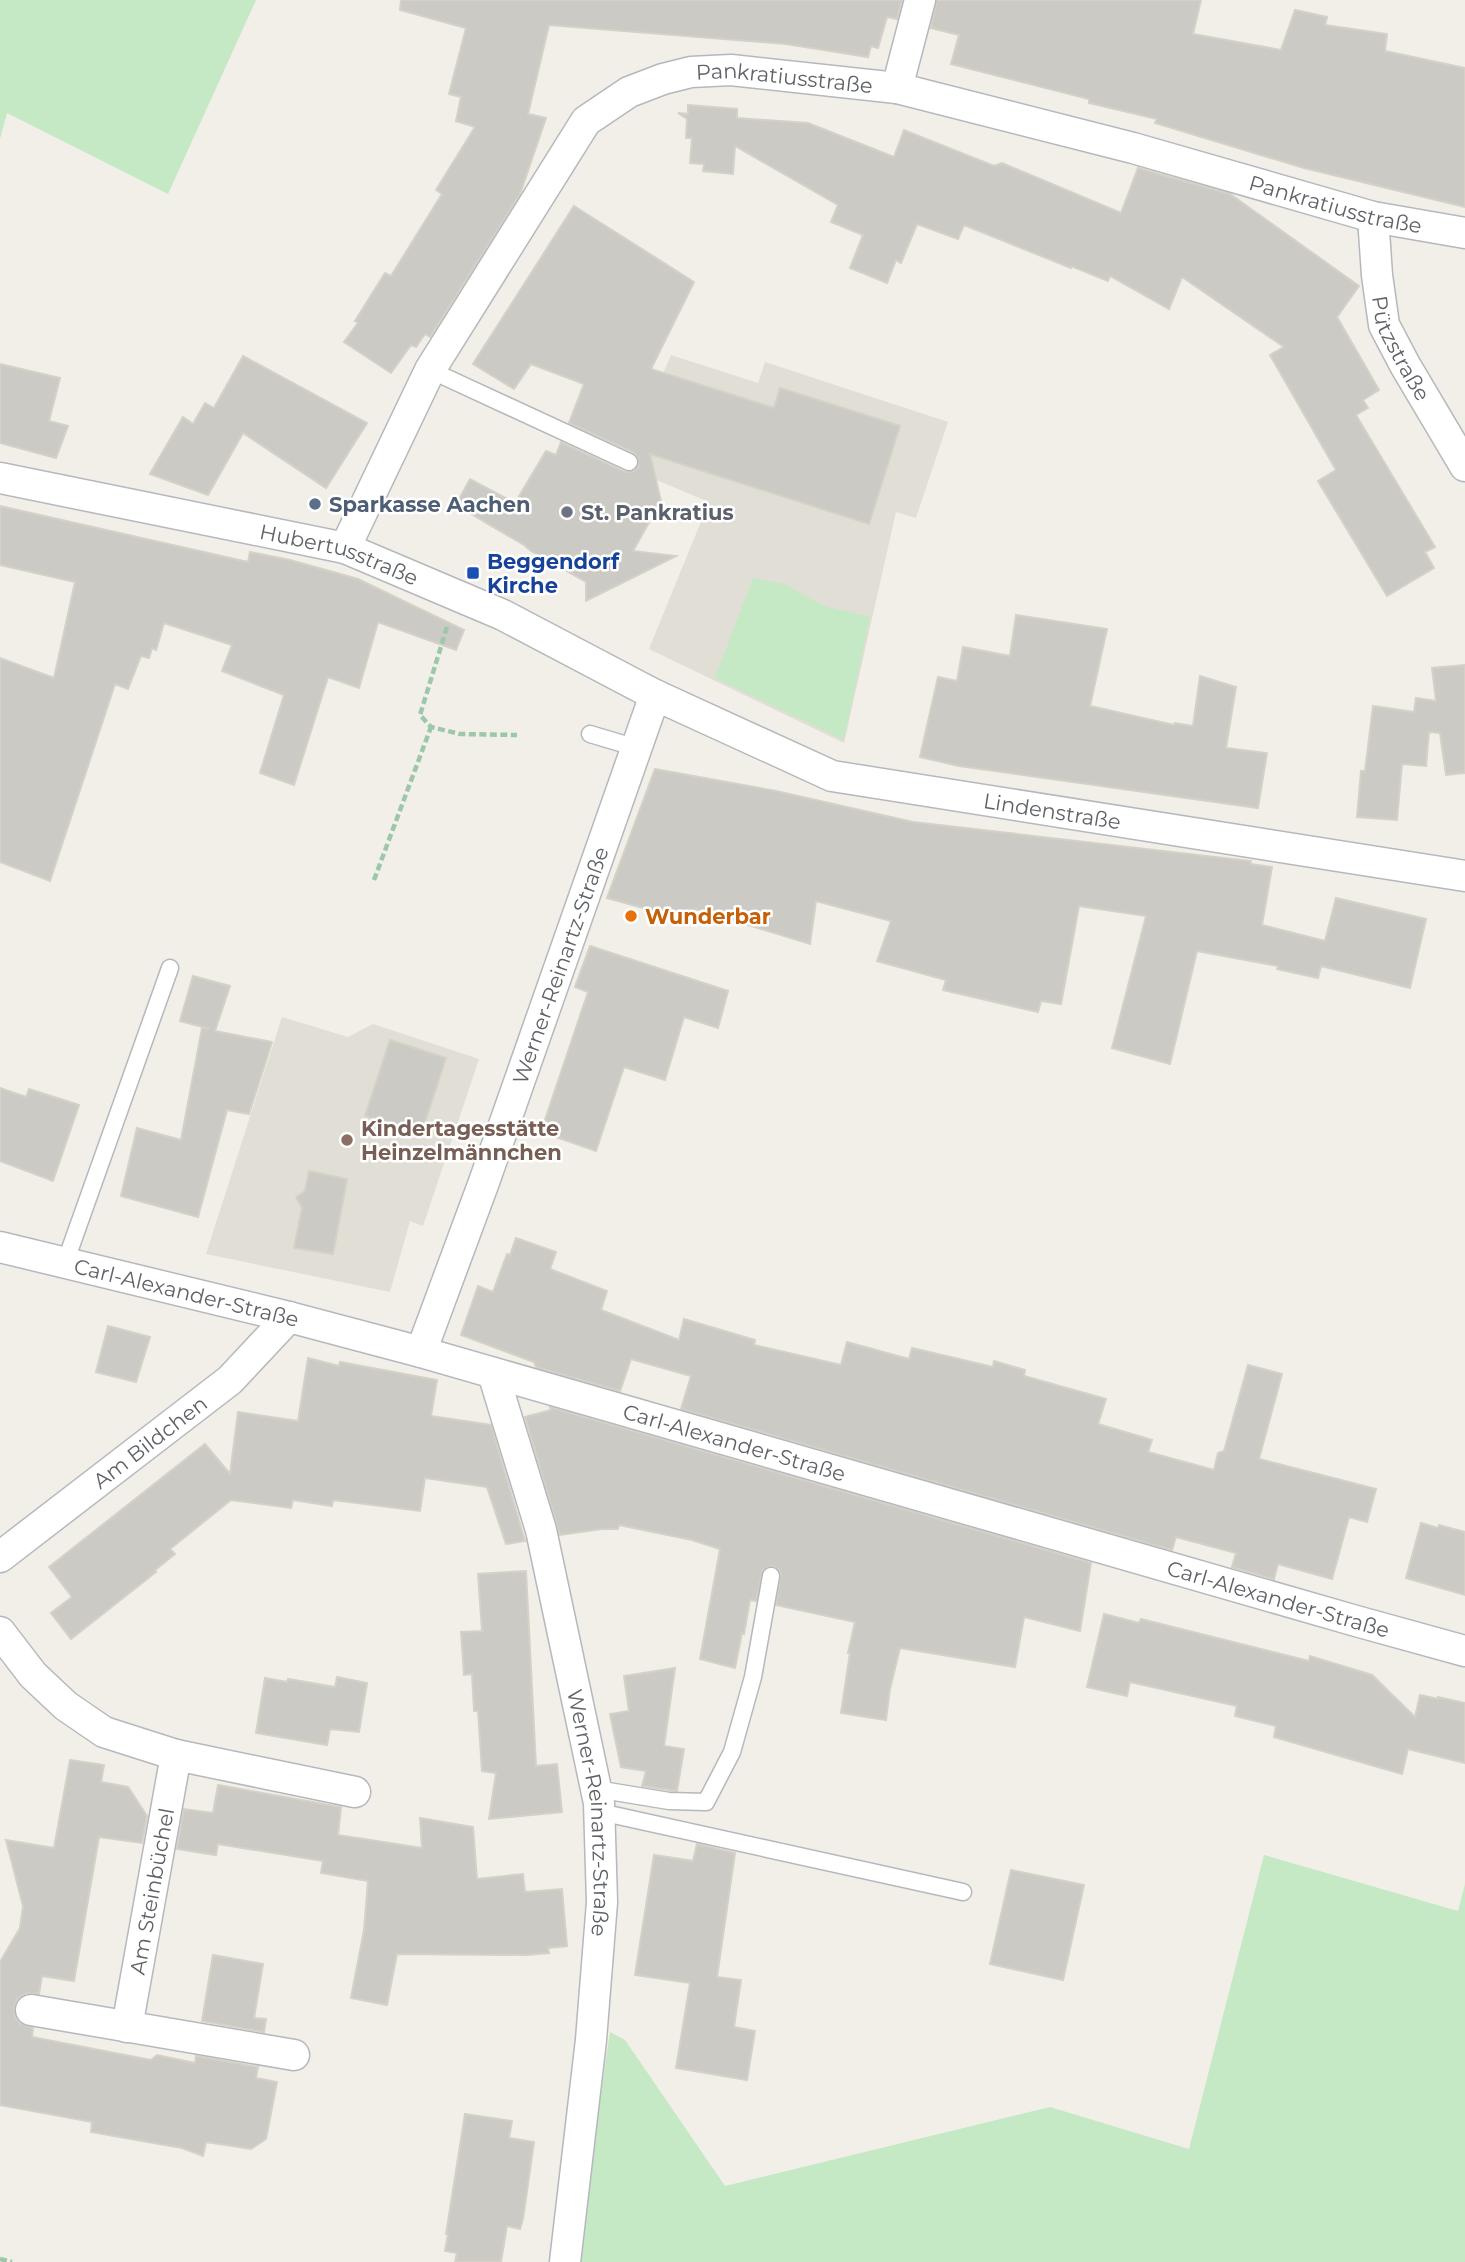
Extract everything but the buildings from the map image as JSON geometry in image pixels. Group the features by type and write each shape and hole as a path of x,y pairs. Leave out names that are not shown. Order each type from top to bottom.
{"street":[{"path":"897,88 920,0"},
{"name":"Pankratiusstraße","path":"345,548 430,370 586,121 629,92 663,79 691,72 731,70 897,88 1133,148 1373,217 1465,233"},
{"name":"Pützstraße","path":"1373,217 1384,325 1465,466"},
{"name":"Hubertusstraße","path":"0,478 345,548 503,615 655,695"},
{"name":"Werner-Reinartz-Straße","path":"421,1352 655,695"},
{"name":"Lindenstraße","path":"655,695 832,776 1465,876"},
{"name":"Carl-Alexander-Straße","path":"0,1247 421,1352 1342,1618 1465,1651"},
{"name":"Am Bildchen","path":"0,1557 230,1380 289,1317"},
{"name":"Werner-Reinartz-Straße","path":"493,1373 541,1530 598,1801 602,1902 591,2040 565,2262"},
{"path":"0,1632 33,1675 66,1706 104,1732 176,1755 355,1792"},
{"name":"Am Steinbüchel","path":"127,2027 176,1755"},
{"path":"31,2010 294,2055"}],"lane":[{"path":"430,370 629,462"},
{"path":"590,734 637,748"},
{"path":"65,1263 170,968"},
{"path":"598,1801 706,1802 732,1752 753,1677 771,1576"},
{"path":"598,1801 963,1892"}],"path":[{"path":"457,596 419,715 431,727 460,734 517,735"},
{"path":"374,880 431,727"},
{"path":"0,2259 12,2262"}],"shaded area":[{"path":"671,355 758,383 765,362 948,422 916,518 896,512 844,743 649,649 709,502 623,466"},
{"name":"Kindertagesstätte Heinzelmännchen","path":"282,1017 348,1037 373,1024 479,1059 423,1226 410,1221 390,1292 206,1254"}],"green space":[{"path":"0,0 256,0 168,194 7,113 0,139"},
{"path":"753,578 784,584 824,606 870,617 844,740 715,678"},
{"path":"1264,1855 1458,1911 1465,1884 1465,2262 576,2262 610,2032 625,2040 725,2186 1050,2107 1189,2149"}],"place":[{"name":"Sparkasse Aachen","path":"315,504"},
{"name":"St. Pankratius","path":"567,512"},
{"name":"Beggendorf Kirche","path":"473,573"},
{"name":"Wunderbar","path":"631,916"},
{"name":"Kindertagesstätte Heinzelmännchen","path":"347,1140"}]}
